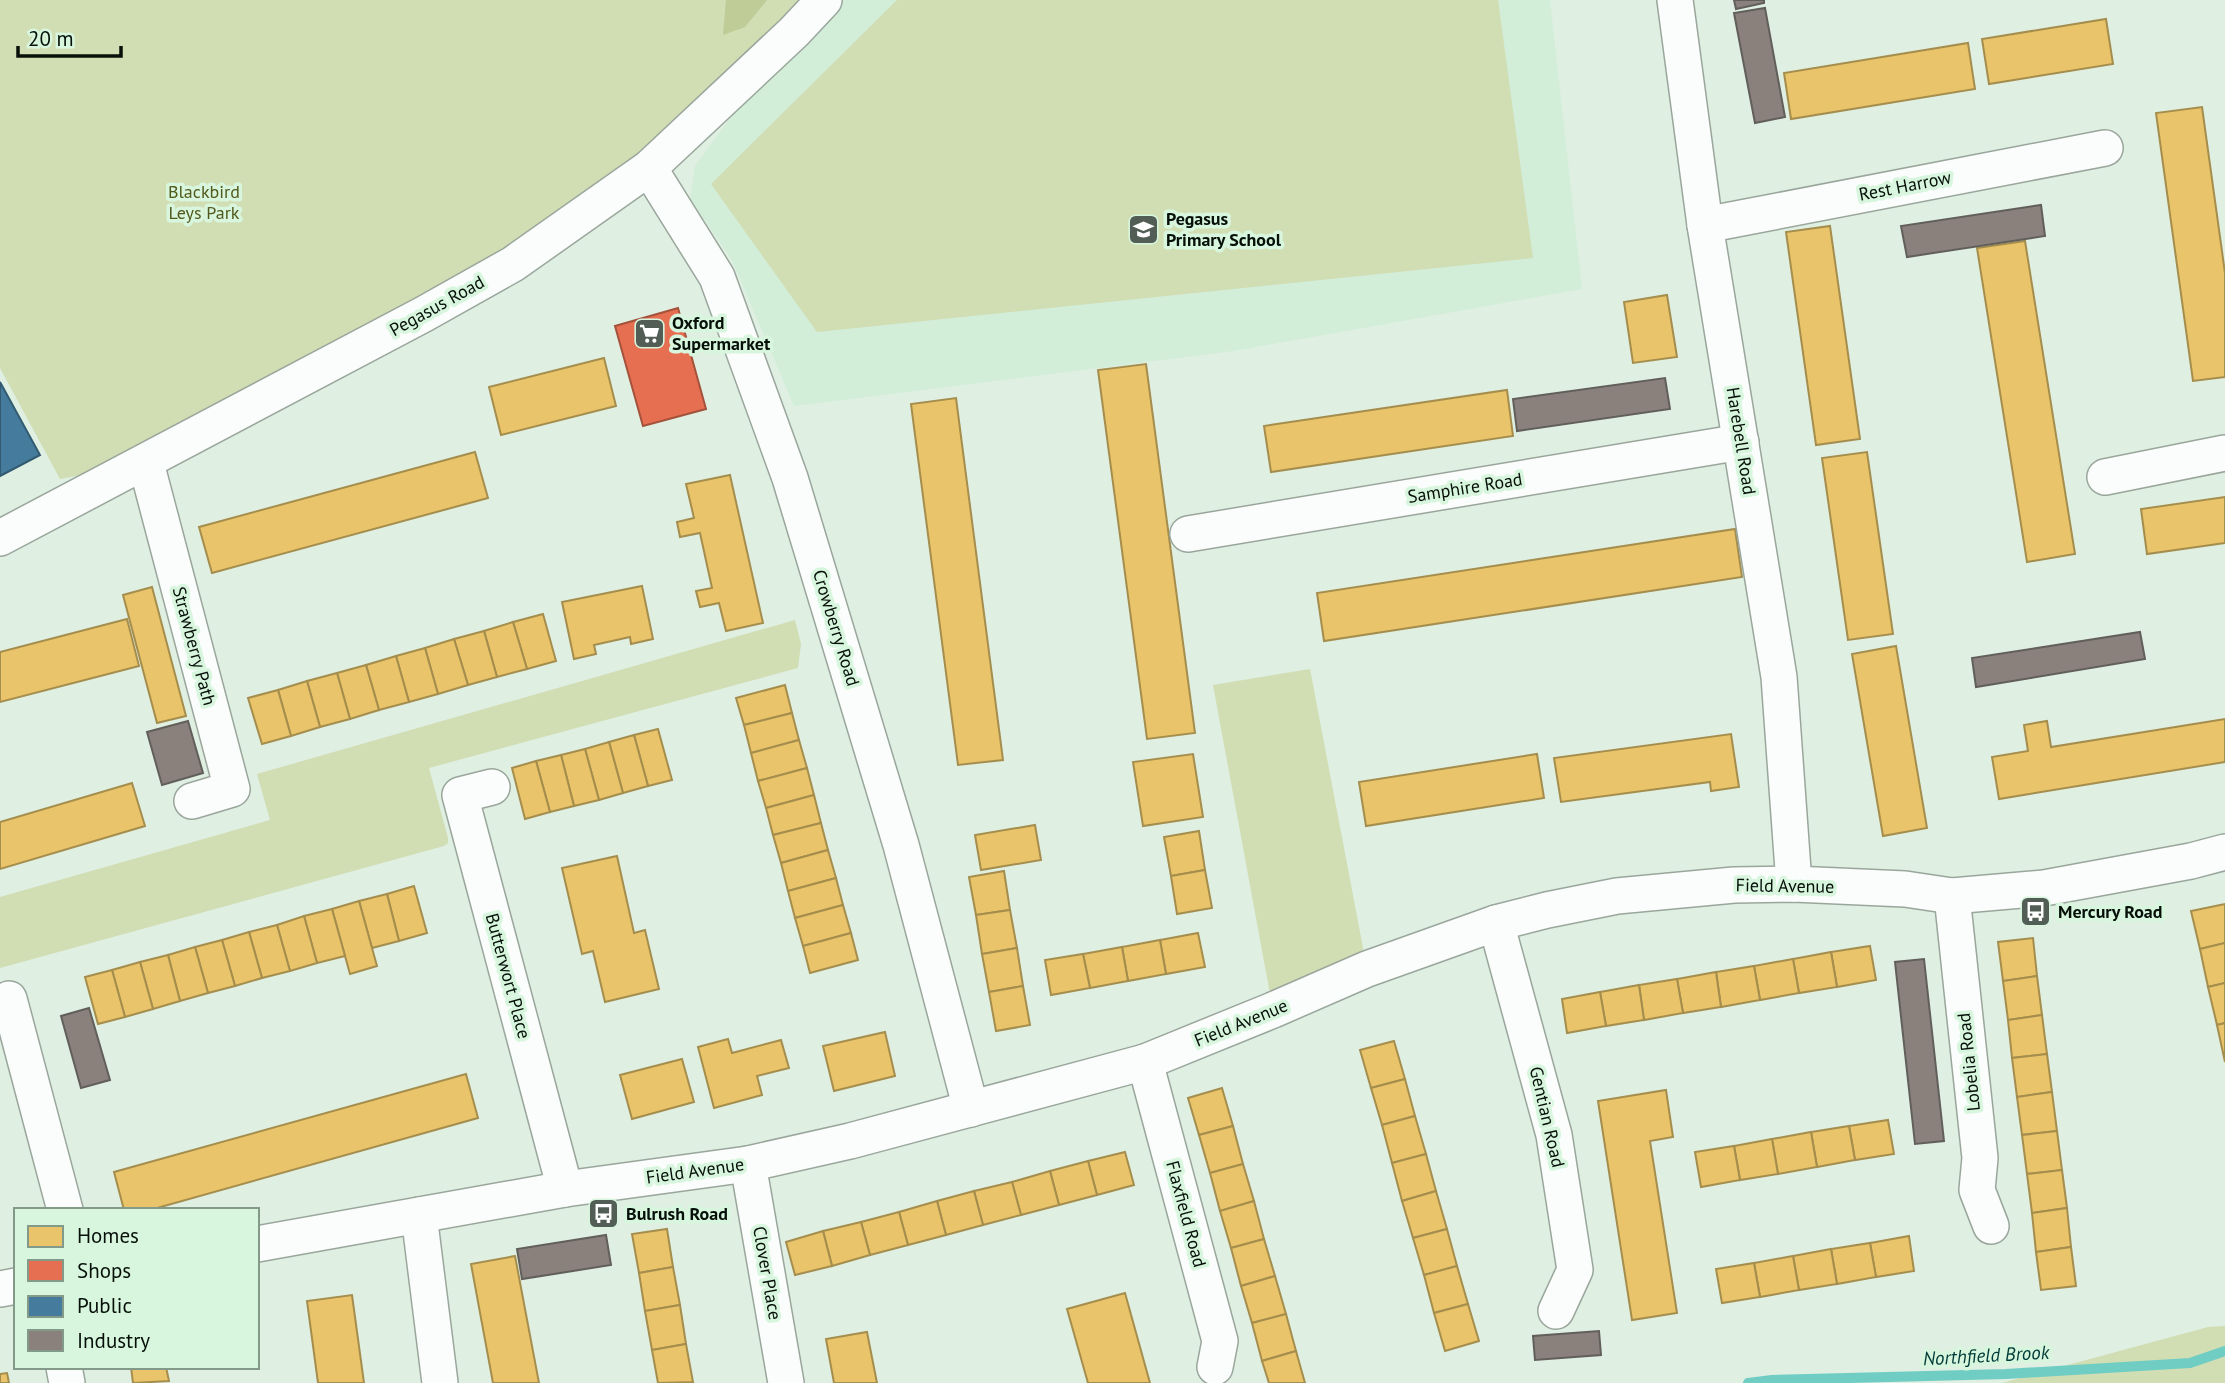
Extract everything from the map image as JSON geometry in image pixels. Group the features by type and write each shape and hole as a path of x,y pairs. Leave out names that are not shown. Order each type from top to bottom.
{"street":[{"name":"Pegasus Road","path":"0,538 146,463 513,264 649,168 794,32 824,0"},
{"name":"Harebell Road","path":"1675,0 1705,225 1779,677 1794,884"},
{"name":"Rest Harrow","path":"1705,225 2105,148"},
{"name":"Crowberry Road","path":"649,168 717,277 790,478 901,845 971,1109"},
{"name":"Samphire Road","path":"1188,534 1741,442"},
{"path":"2105,477 2225,453"},
{"name":"Strawberry Path","path":"146,463 232,789 192,801"},
{"name":"Butterwort Place","path":"492,787 460,796 565,1189"},
{"name":"Field Avenue","path":"259,1244 565,1189 748,1164 850,1141 1145,1062 1367,969 1496,923 1547,909 1657,890 1734,885 1794,884 1905,889 1952,896 2044,888 2191,862 2225,852"},
{"name":"Lobelia Road","path":"1952,896 1980,1158 1977,1190 1991,1226"},
{"name":"Gentian Road","path":"1496,923 1554,1135 1573,1257 1575,1270 1556,1311"},
{"path":"9,999 64,1208"},
{"name":"Flaxfield Road","path":"1145,1062 1220,1341 1215,1367"},
{"name":"Clover Place","path":"748,1164 786,1383"},
{"path":"419,1215 440,1383"}],"shaded area":[{"name":"Pegasus Primary School","path":"824,0 1550,0 1582,289 1233,351 794,406 732,260 690,199 695,166 794,32"}],"green space":[{"name":"Blackbird Leys Park","path":"0,0 824,0 649,168 146,463 60,479 0,368"},
{"path":"726,0 767,0 745,27 723,35"},
{"name":"Pegasus Primary School","path":"897,0 1498,0 1533,258 817,332 711,184"},
{"path":"795,620 801,644 798,668 429,768 448,838 448,843 444,846 0,968 0,897 270,820 257,774"},
{"path":"1310,669 1367,969 1273,1010 1213,685"},
{"path":"2225,1326 2225,1383 2002,1383 2208,1327"}],"building: Homes":[{"path":"2106,19 2113,64 1989,84 1982,39"},
{"path":"1968,43 1975,89 1791,119 1784,73"},
{"path":"2202,107 2225,273 2225,377 2193,381 2156,113"},
{"path":"1830,226 1860,439 1816,445 1786,232"},
{"path":"2025,241 2075,554 2027,562 1977,248"},
{"path":"1667,295 1677,357 1633,363 1624,302"},
{"path":"604,358 616,406 501,435 489,387"},
{"path":"1146,364 1195,733 1147,739 1098,370"},
{"path":"1507,390 1513,436 1271,472 1264,426"},
{"path":"956,398 1003,760 958,765 911,404"},
{"path":"475,452 488,498 212,573 199,527"},
{"path":"1867,452 1893,634 1848,640 1822,458"},
{"path":"730,475 763,623 726,631 719,603 700,607 696,591 712,588 700,533 680,537 677,522 694,518 686,484"},
{"path":"2225,497 2225,543 2147,554 2141,509"},
{"path":"1735,529 1742,577 1324,641 1317,593"},
{"path":"642,586 653,639 631,644 630,637 594,645 596,654 574,659 562,602"},
{"path":"152,587 186,716 157,723 123,595"},
{"path":"543,614 556,661 527,669 513,622"},
{"path":"127,619 139,666 0,702 0,652"},
{"path":"513,622 527,669 497,677 484,631"},
{"path":"484,631 497,677 468,685 454,639"},
{"path":"454,639 468,685 438,694 425,648"},
{"path":"1896,646 1927,828 1883,836 1852,654"},
{"path":"425,648 438,694 409,702 396,656"},
{"path":"396,656 409,702 379,710 366,665"},
{"path":"366,665 379,710 350,719 337,673"},
{"path":"337,673 350,719 320,727 307,681"},
{"path":"307,681 320,727 291,736 278,690"},
{"path":"785,685 792,713 744,725 736,698"},
{"path":"278,690 291,736 262,744 248,698"},
{"path":"792,713 799,740 751,753 744,725"},
{"path":"2225,719 2225,762 1999,799 1992,757 2028,751 2024,725 2047,721 2051,747"},
{"path":"658,729 672,780 648,786 634,735"},
{"path":"1731,734 1739,787 1711,791 1710,782 1561,802 1554,758"},
{"path":"634,735 648,786 623,793 609,742"},
{"path":"799,740 807,768 758,781 751,753"},
{"path":"609,742 623,793 599,800 585,749"},
{"path":"585,749 599,800 574,806 561,755"},
{"path":"1193,754 1203,817 1143,826 1133,762"},
{"path":"1537,754 1544,798 1366,826 1359,782"},
{"path":"561,755 574,806 550,812 536,761"},
{"path":"536,761 550,812 525,819 512,768"},
{"path":"807,768 814,795 766,808 758,781"},
{"path":"132,783 145,826 0,869 0,822"},
{"path":"814,795 821,823 773,835 766,808"},
{"path":"821,823 828,850 781,863 773,835"},
{"path":"1035,825 1041,860 981,870 975,835"},
{"path":"1199,831 1205,870 1171,876 1164,837"},
{"path":"828,850 836,878 788,891 781,863"},
{"path":"617,856 634,933 645,930 659,989 605,1002 593,951 582,954 562,868"},
{"path":"1205,870 1212,908 1177,914 1171,876"},
{"path":"1004,871 1010,910 976,915 969,877"},
{"path":"836,878 843,905 795,918 788,891"},
{"path":"414,886 427,933 399,941 387,894"},
{"path":"387,894 399,941 372,948 359,901"},
{"path":"359,901 377,966 350,974 332,909"},
{"path":"2225,904 2225,943 2200,949 2191,911"},
{"path":"843,905 851,933 803,946 795,918"},
{"path":"332,909 345,956 317,963 304,916"},
{"path":"1010,910 1017,948 982,954 976,915"},
{"path":"304,916 317,963 290,971 277,925"},
{"path":"277,925 290,971 262,978 249,932"},
{"path":"249,932 262,978 235,986 222,940"},
{"path":"851,933 858,960 810,973 803,946"},
{"path":"1198,933 1205,967 1166,974 1160,940"},
{"path":"2033,938 2037,976 2003,981 1998,942"},
{"path":"222,940 235,986 208,993 195,947"},
{"path":"1160,940 1166,974 1128,981 1122,947"},
{"path":"2225,943 2225,983 2208,987 2200,949"},
{"path":"1870,946 1876,980 1837,987 1831,952"},
{"path":"195,947 208,993 180,1001 168,955"},
{"path":"1122,947 1128,981 1090,988 1083,954"},
{"path":"1017,948 1023,986 989,992 982,954"},
{"path":"1831,952 1837,987 1799,993 1793,959"},
{"path":"1083,954 1090,988 1051,995 1045,960"},
{"path":"168,955 180,1001 153,1009 140,962"},
{"path":"1793,959 1799,993 1760,1000 1754,966"},
{"path":"140,962 153,1009 125,1017 112,970"},
{"path":"1754,966 1760,1000 1721,1007 1716,972"},
{"path":"112,970 125,1017 98,1024 85,977"},
{"path":"1716,972 1721,1007 1683,1013 1677,979"},
{"path":"2037,976 2042,1015 2008,1020 2003,981"},
{"path":"1677,979 1683,1013 1644,1020 1639,985"},
{"path":"2225,983 2225,1023 2217,1025 2208,987"},
{"path":"1639,985 1644,1020 1606,1026 1600,992"},
{"path":"1023,986 1030,1025 996,1031 989,992"},
{"path":"1600,992 1606,1026 1567,1033 1562,999"},
{"path":"2042,1015 2047,1054 2012,1058 2008,1020"},
{"path":"2225,1023 2225,1062 2217,1025"},
{"path":"885,1032 895,1076 834,1091 823,1046"},
{"path":"728,1039 732,1053 781,1040 789,1068 757,1076 762,1095 714,1108 698,1047"},
{"path":"1394,1041 1405,1079 1371,1088 1360,1050"},
{"path":"2047,1054 2052,1092 2017,1097 2012,1058"},
{"path":"682,1059 694,1102 632,1119 620,1075"},
{"path":"466,1074 478,1118 157,1208 123,1208 114,1172"},
{"path":"1405,1079 1415,1116 1382,1125 1371,1088"},
{"path":"1222,1088 1233,1126 1199,1135 1188,1098"},
{"path":"1666,1090 1673,1137 1650,1141 1677,1313 1632,1320 1598,1101"},
{"path":"2052,1092 2057,1131 2022,1135 2017,1097"},
{"path":"1415,1116 1426,1154 1392,1163 1382,1125"},
{"path":"1888,1120 1894,1154 1855,1160 1849,1126"},
{"path":"1233,1126 1243,1164 1210,1173 1199,1135"},
{"path":"1849,1126 1855,1160 1817,1167 1811,1132"},
{"path":"2057,1131 2062,1170 2027,1174 2022,1135"},
{"path":"1811,1132 1817,1167 1778,1174 1772,1139"},
{"path":"1772,1139 1778,1174 1740,1180 1734,1146"},
{"path":"1734,1146 1740,1180 1701,1187 1695,1152"},
{"path":"1125,1152 1134,1185 1097,1195 1088,1161"},
{"path":"1426,1154 1436,1191 1402,1201 1392,1163"},
{"path":"1088,1161 1097,1195 1059,1205 1050,1171"},
{"path":"1243,1164 1254,1201 1220,1211 1210,1173"},
{"path":"2062,1170 2067,1208 2032,1213 2027,1174"},
{"path":"1050,1171 1059,1205 1021,1215 1012,1182"},
{"path":"1012,1182 1021,1215 983,1225 974,1191"},
{"path":"974,1191 983,1225 946,1235 937,1201"},
{"path":"1436,1191 1447,1229 1413,1238 1402,1201"},
{"path":"937,1201 946,1235 908,1245 899,1212"},
{"path":"1254,1201 1264,1239 1231,1248 1220,1211"},
{"path":"2067,1208 2071,1247 2036,1252 2032,1213"},
{"path":"899,1212 908,1245 870,1255 861,1222"},
{"path":"861,1222 870,1255 832,1266 823,1231"},
{"path":"667,1229 673,1267 639,1273 632,1234"},
{"path":"1447,1229 1457,1266 1424,1275 1413,1238"},
{"path":"823,1231 832,1266 795,1275 786,1242"},
{"path":"1909,1236 1914,1271 1876,1277 1870,1243"},
{"path":"1264,1239 1275,1276 1241,1286 1231,1248"},
{"path":"1870,1243 1876,1277 1837,1284 1831,1249"},
{"path":"2071,1247 2076,1286 2041,1290 2036,1252"},
{"path":"1831,1249 1837,1284 1799,1290 1793,1256"},
{"path":"515,1256 539,1383 493,1383 471,1264"},
{"path":"1793,1256 1799,1290 1760,1297 1754,1263"},
{"path":"1754,1263 1760,1297 1722,1303 1716,1269"},
{"path":"1457,1266 1468,1304 1434,1313 1424,1275"},
{"path":"673,1267 680,1305 645,1311 639,1273"},
{"path":"1275,1276 1286,1314 1252,1323 1241,1286"},
{"path":"1125,1293 1150,1383 1088,1383 1067,1309"},
{"path":"352,1295 364,1383 318,1383 307,1301"},
{"path":"1468,1304 1479,1341 1445,1351 1434,1313"},
{"path":"680,1305 686,1344 652,1350 645,1311"},
{"path":"1286,1314 1296,1351 1262,1361 1252,1323"},
{"path":"867,1332 877,1383 834,1383 826,1339"},
{"path":"686,1344 693,1382 658,1383 652,1350"},
{"path":"1296,1351 1305,1383 1269,1383 1262,1361"},
{"path":"131,1369 166,1369 169,1381 133,1383"},
{"path":"7,1373 9,1383 0,1383 0,1374"}],"building: Shops":[{"path":"678,308 706,409 643,426 615,326"}],"building: Public":[{"path":"0,382 40,455 0,476"}],"building: Industry":[{"path":"1734,0 1764,0 1764,3 1736,9"},
{"path":"1765,8 1785,117 1755,123 1734,13"},
{"path":"2041,205 2045,236 1907,257 1901,226"},
{"path":"1665,378 1670,409 1517,431 1513,399"},
{"path":"2140,632 2145,659 1976,687 1972,658"},
{"path":"188,721 203,773 162,785 147,732"},
{"path":"1924,959 1944,1141 1915,1144 1895,962"},
{"path":"89,1008 110,1080 81,1088 61,1016"},
{"path":"606,1235 611,1265 522,1279 517,1249"},
{"path":"1599,1331 1601,1355 1535,1360 1533,1336"}],"waterway":[{"name":"Northfield Brook","path":"1748,1383 1772,1380 2006,1374 2190,1363 2225,1351"}],"place":[{"name":"Pegasus Primary School","path":"1143,229"},
{"name":"Oxford Supermarket","path":"649,333"},
{"name":"Mercury Road","path":"2035,912"},
{"name":"Bulrush Road","path":"603,1214"}]}
